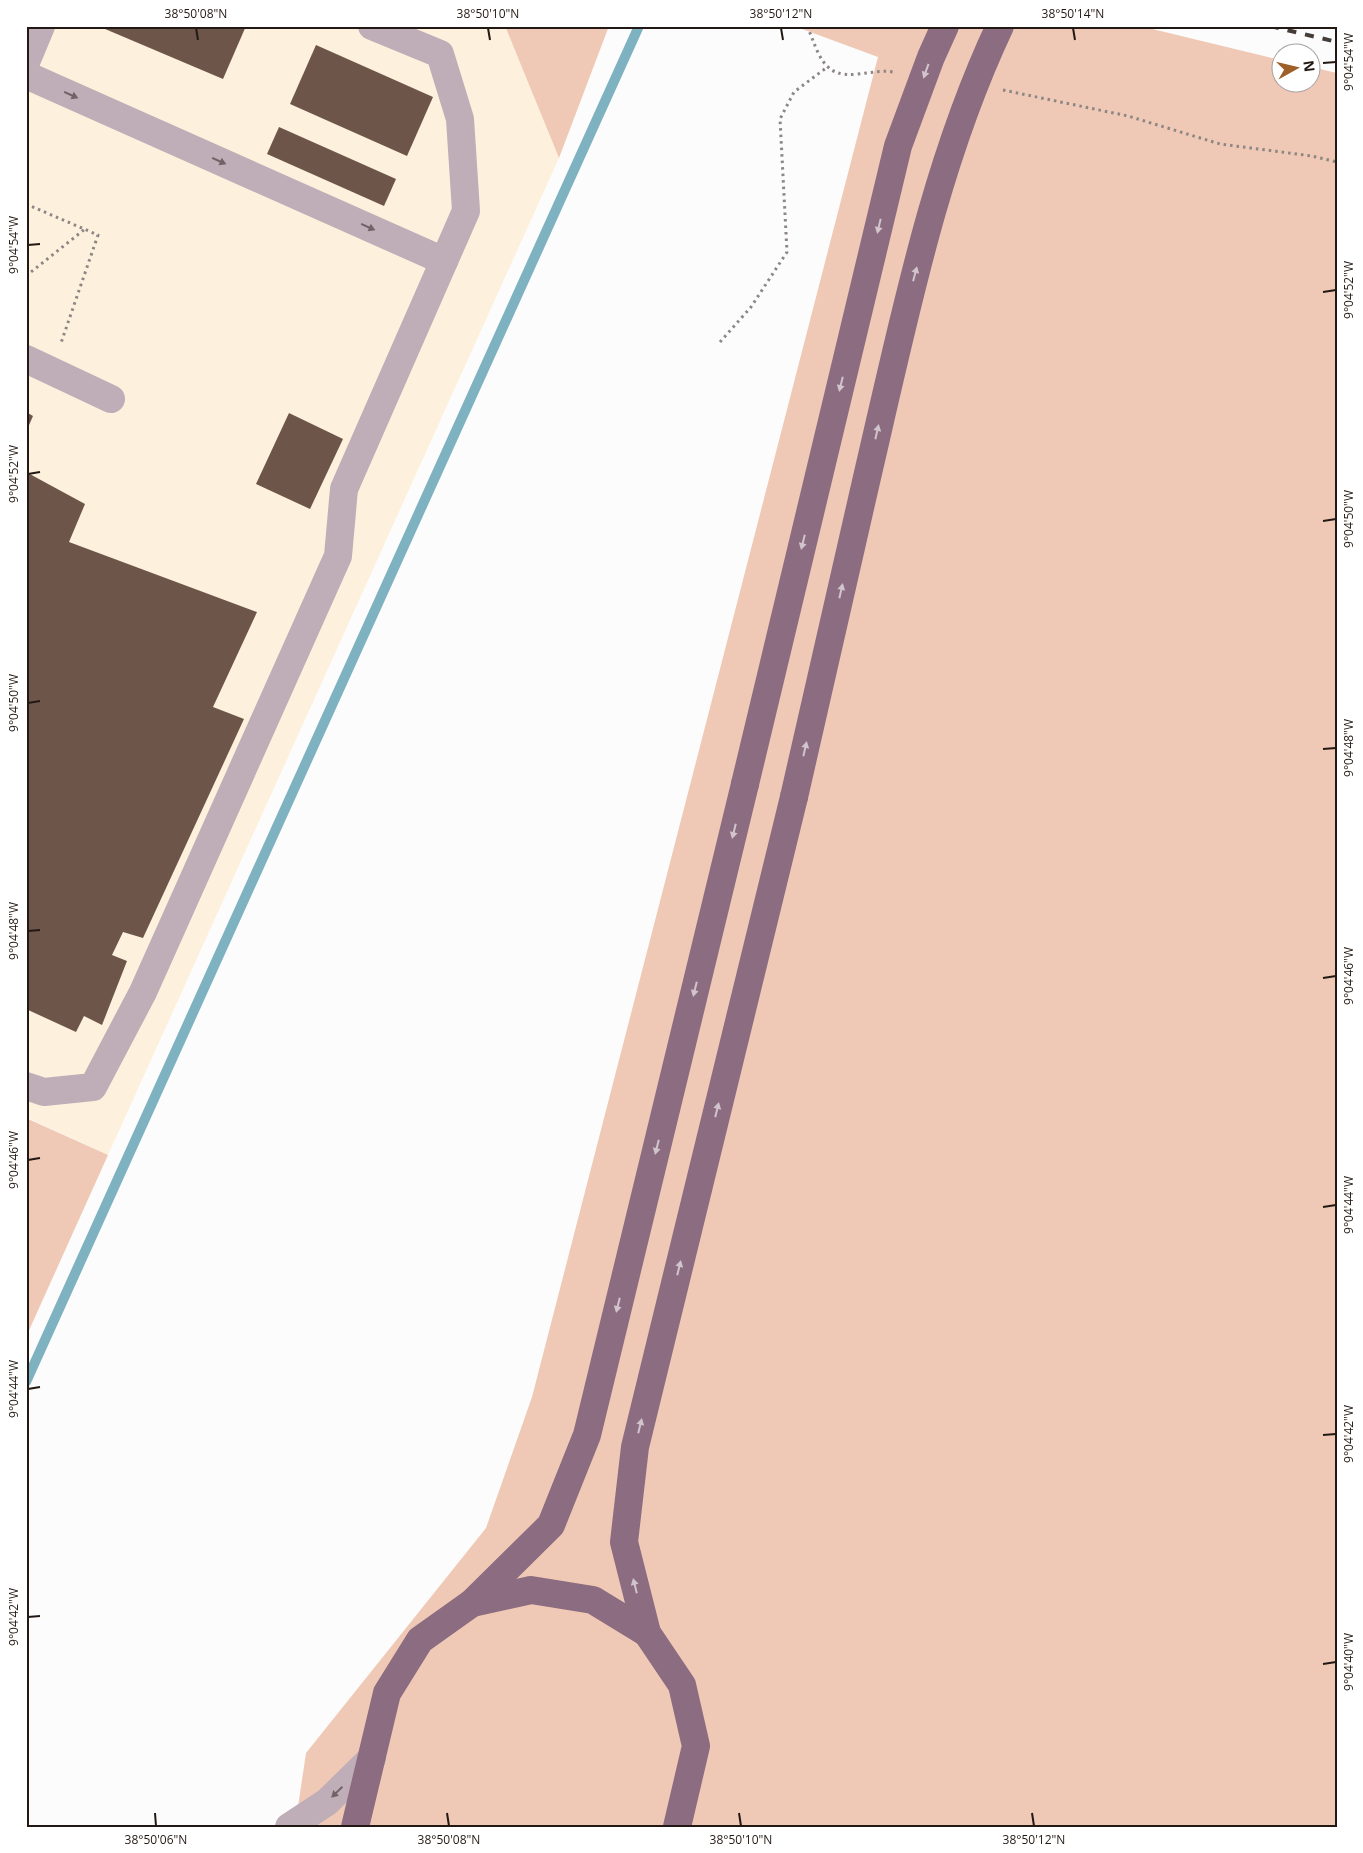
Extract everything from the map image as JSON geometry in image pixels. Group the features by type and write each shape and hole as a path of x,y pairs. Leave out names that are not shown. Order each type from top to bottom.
{"main road":[{"path":"356,1827 387,1693 420,1640 472,1603 551,1525 587,1435 898,146 931,57 945,26"},
{"path":"677,1827 696,1746 682,1685 647,1633 624,1542 635,1447 794,797 902,327 943,171 977,74 1000,26"},
{"path":"472,1603 531,1590 593,1600 647,1633"}],"street":[{"path":"26,62 41,26"},
{"path":"26,1086 44,1092 93,1087 143,992 338,556 344,489 466,211 460,119 440,54 372,26"},
{"path":"26,75 444,261"},
{"path":"26,359 111,399"},
{"path":"289,1827 327,1802 372,1758"}],"path":[{"path":"807,26 826,68 843,76 884,71 903,74"},
{"path":"720,342 751,307 787,252 780,119 794,92 826,68"},
{"path":"997,89 1128,116 1220,144 1312,156 1337,162"},
{"path":"26,204 98,235 58,350"},
{"path":"26,276 85,229"}],"shaded area":[{"path":"26,26 505,26 559,158 108,1155 26,1117"},
{"path":"505,26 609,26 559,158"},
{"path":"794,26 1140,26 1270,58 1270,92 1320,92 1320,69 1337,73 1337,1827 295,1827 306,1753 486,1528 532,1397 878,57"},
{"path":"26,1118 108,1155 26,1337"}],"building":[{"path":"98,26 246,26 223,79"},
{"path":"316,45 433,97 407,156 290,104"},
{"path":"279,127 396,179 384,206 267,154"},
{"path":"26,412 33,416 26,432"},
{"path":"289,413 343,439 310,509 256,484"},
{"path":"26,472 85,504 69,542 257,612 213,707 244,719 143,938 123,932 112,955 127,961 102,1025 84,1016 76,1032 26,1009"}],"waterway":[{"path":"26,1382 639,26"}],"railway":[{"path":"1270,26 1337,42"}]}
